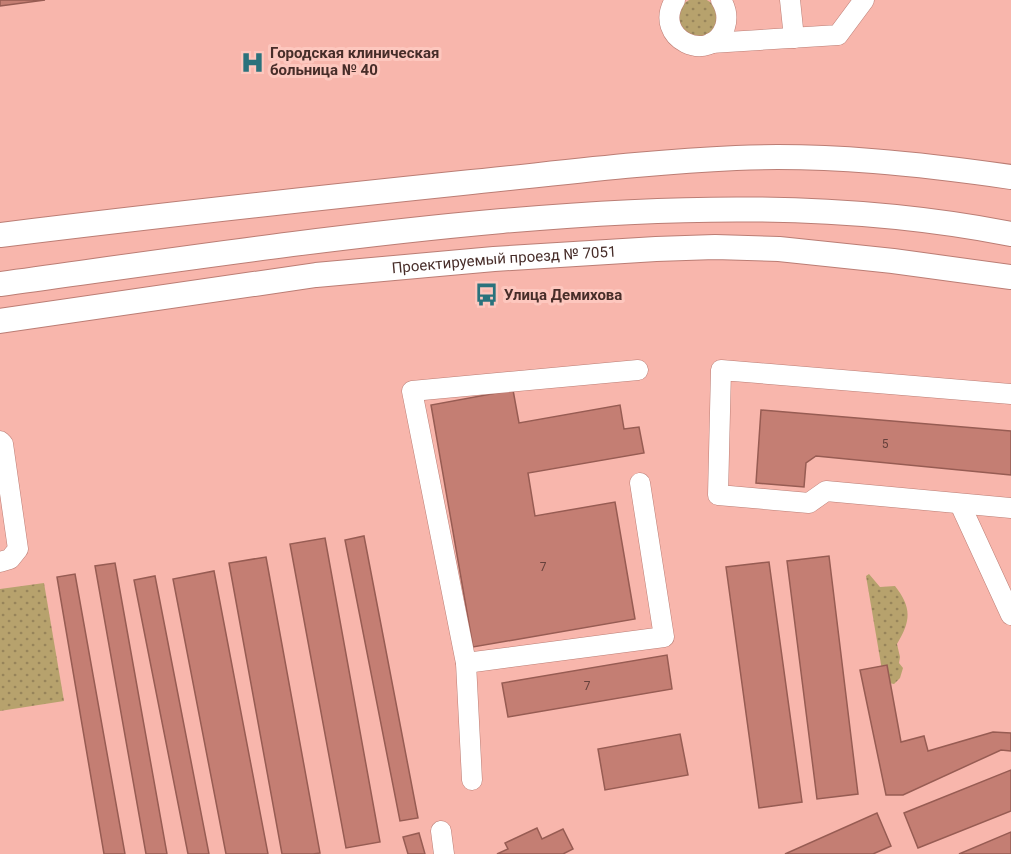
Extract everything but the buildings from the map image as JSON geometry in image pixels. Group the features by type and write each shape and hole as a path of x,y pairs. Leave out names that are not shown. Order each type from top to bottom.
{"main road":[{"path":"0,235 411,188 738,158 830,159 899,164 1011,177"},
{"path":"0,284 328,238 479,223 642,211 729,209 870,214 943,222 1011,234"},
{"name":"Проектируемый проезд № 7051","path":"0,321 316,275 505,258 656,249 779,249 904,262 1011,277"}],"street":[{"path":"675,0 670,10 671,29 676,37 693,46 838,35 864,0"},
{"path":"711,43 719,37 727,20 726,11 720,0"},
{"path":"790,0 794,38"},
{"path":"727,20 744,33 760,40"},
{"path":"472,780 466,663 412,391 638,370"},
{"path":"1011,394 721,370 718,495 809,503 826,491 1011,508"},
{"path":"0,441 3,444 18,549 10,559 0,562"},
{"path":"466,663 664,637 640,483"},
{"path":"960,504 1011,615"},
{"path":"441,831 444,854"}],"shaded area":[{"path":"698,-2 712,4 718,18 712,32 698,38 684,32 678,18 684,4"},
{"path":"869,574 880,587 895,586 907,608 907,621 897,644 899,663 903,668 900,678 894,684 884,682 866,576"},
{"path":"44,583 64,701 0,711 0,589"}],"place":[{"name":"Городская клиническая больница № 40","path":"252,62"},
{"name":"Улица Демихова","path":"486,295"}]}
